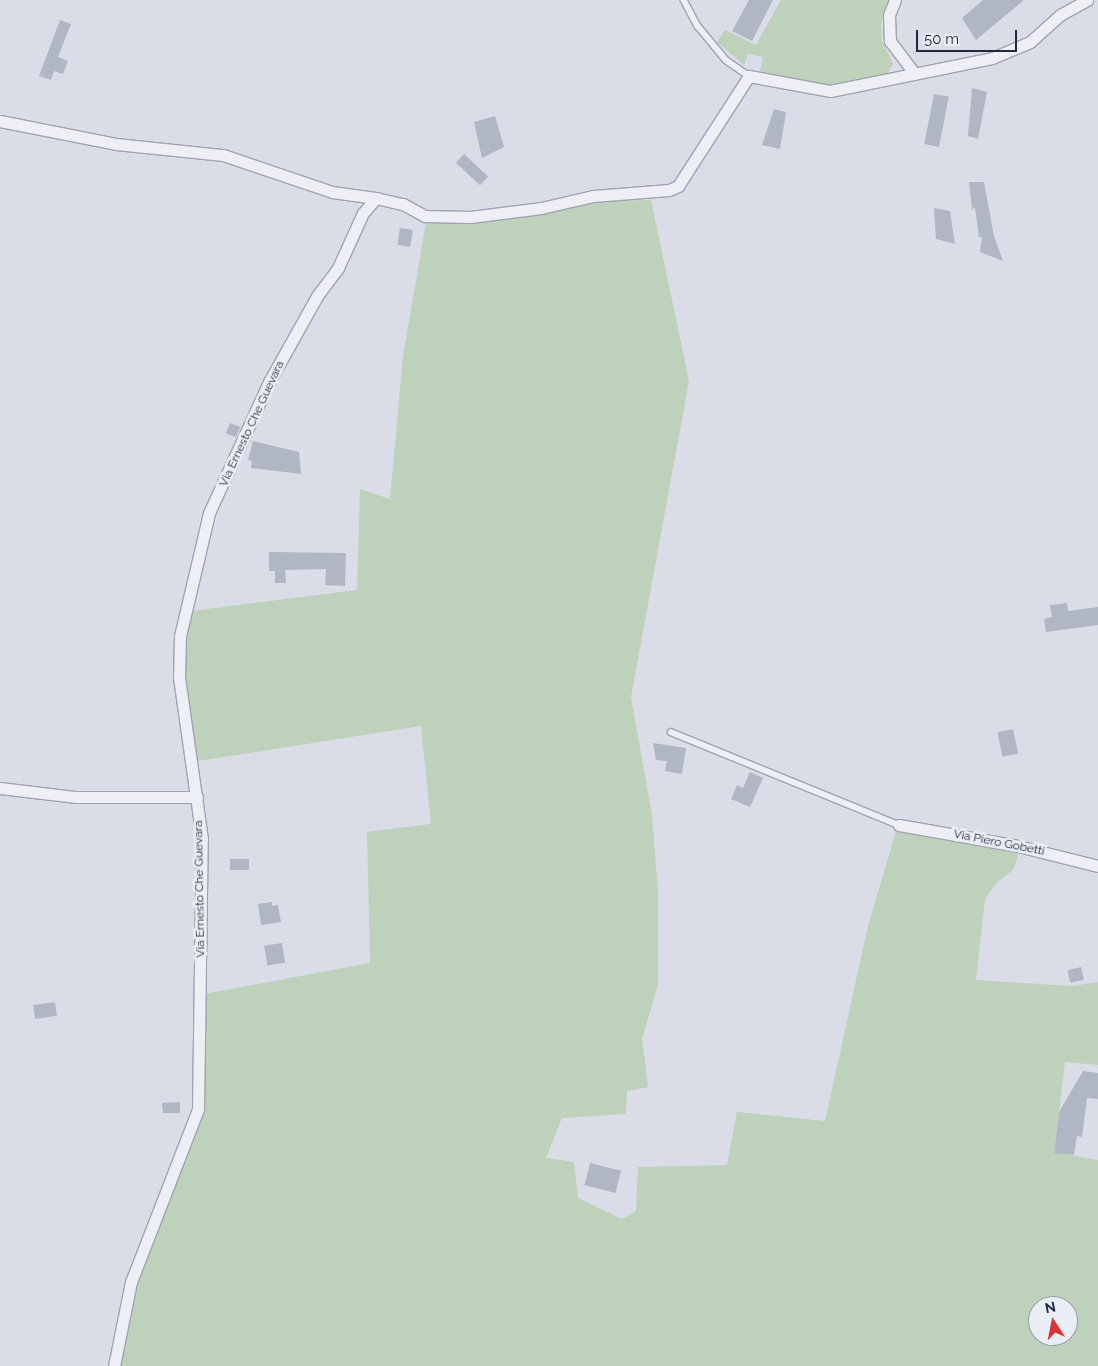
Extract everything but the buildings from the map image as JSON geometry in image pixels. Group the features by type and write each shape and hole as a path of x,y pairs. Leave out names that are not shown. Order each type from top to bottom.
{"street":[{"path":"895,0 889,15 890,41 914,74"},
{"path":"0,120 116,144 223,155 332,192 403,204 425,216 470,217 541,208 593,196 669,190 678,186 749,76 830,91 1012,52 1076,4 1087,0"},
{"name":"Via Ernesto Che Guevara","path":"114,1366 131,1282 198,1109 202,839 179,668 180,636 209,513 269,382 317,296 338,268 363,213 376,198"},
{"path":"0,788 76,797 197,797"},
{"name":"Via Piero Gobetti","path":"899,825 1018,846 1098,866"}],"lane":[{"path":"684,0 698,26 726,60 749,76"},
{"path":"671,732 899,825"}],"green space":[{"path":"781,0 888,0 881,25 882,41 893,64 888,73 828,86 760,71 763,57 748,54 744,65 717,42 725,30 756,45"},
{"path":"651,200 689,381 631,697 652,815 658,892 658,985 642,1039 648,1087 627,1091 626,1114 562,1118 546,1158 574,1162 578,1198 622,1219 636,1211 638,1167 727,1165 737,1112 825,1121 868,926 897,828 1020,850 1013,870 996,883 985,899 976,980 1072,986 1098,982 1098,1065 1065,1062 1054,1152 1098,1160 1098,1366 120,1366 134,1283 200,1115 204,994 370,963 367,832 431,824 421,726 198,761 184,676 185,637 192,611 357,590 360,489 390,499 403,356 426,223 467,223 597,201"}]}
